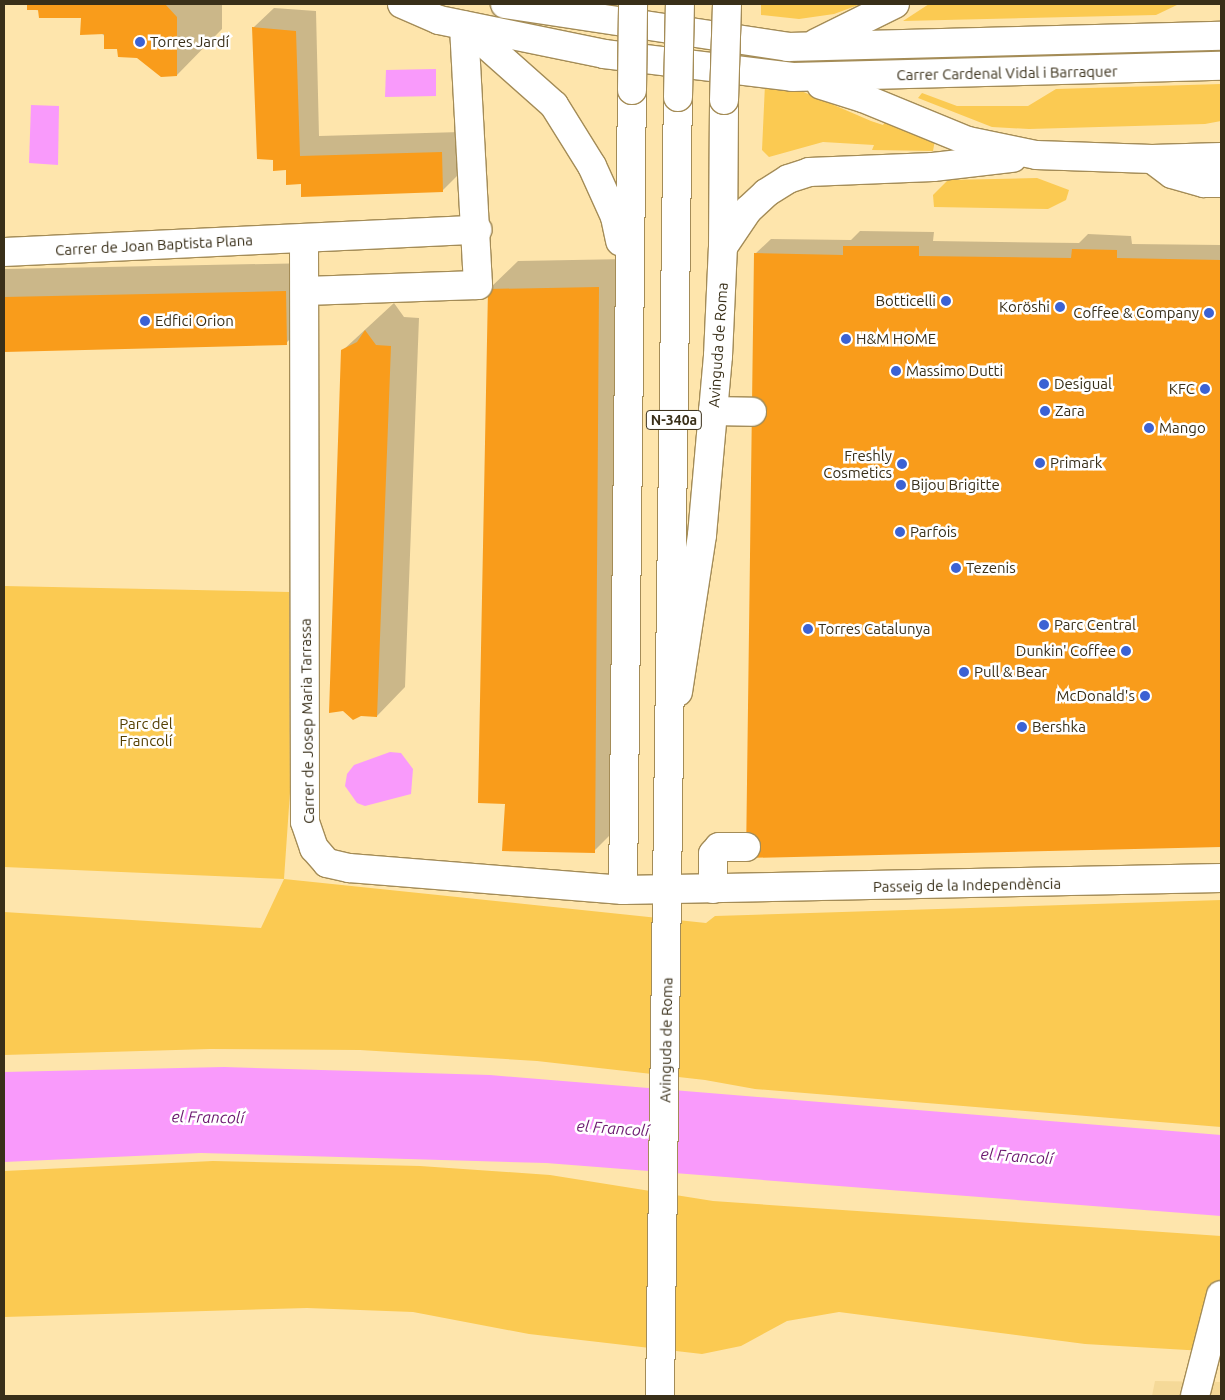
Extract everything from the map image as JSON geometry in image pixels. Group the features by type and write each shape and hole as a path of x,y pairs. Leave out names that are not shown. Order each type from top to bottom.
{"street":[{"name":"Carrer Cardenal Vidal i Barraquer","path":"402,4 439,20 604,54 793,77 1221,66"},
{"name":"Carrer Cardenal Vidal i Barraquer","path":"504,4 651,27 808,47 1221,36"},
{"path":"623,890 628,274 634,4"},
{"name":"Avinguda de Roma","path":"660,1396 680,4"},
{"name":"Avinguda de Roma","path":"670,743 702,535 713,411 723,246 727,4"},
{"path":"808,47 896,4"},
{"path":"304,238 305,291 478,286 477,230 464,25"},
{"path":"464,25 554,104 592,166 615,217 628,274"},
{"name":"Carrer Cardenal Vidal i Barraquer","path":"793,77 863,98 968,141 1036,155"},
{"name":"Carrer Cardenal Vidal i Barraquer","path":"1152,159 1221,144"},
{"name":"Carrer Cardenal Vidal i Barraquer","path":"723,246 748,210 766,193 788,179 809,172 933,167 1036,155 1152,159 1221,157"},
{"path":"1152,159 1172,174 1204,183 1221,183"},
{"name":"Carrer de Joan Baptista Plana","path":"4,252 477,230"},
{"name":"Carrer de Josep Maria Tarrassa","path":"305,291 305,822 314,848 327,863 349,868 623,890 668,890"},
{"path":"713,411 752,412"},
{"path":"712,890 713,854 719,847 746,847"},
{"name":"Passeig de la Independència","path":"668,890 1221,878"},
{"path":"1195,1396 1221,1295"}],"shaded area":[{"path":"1155,1381 1221,1382 1221,1396 1152,1396"}],"green space":[{"path":"761,4 861,4 834,14 799,19 761,15"},
{"path":"929,4 1179,4 1156,15 903,21"},
{"path":"765,84 792,87 883,125 886,120 935,140 933,151 872,150 874,145 823,142 769,157 762,150"},
{"path":"1221,84 1221,121 1205,124 1029,129 992,127 918,98 922,93 957,106 1028,106 1056,89"},
{"path":"1037,178 1069,190 1066,200 1048,209 934,207 933,195 948,180"},
{"name":"Parc del Francolí","path":"4,586 289,592 290,792 284,879 4,867"},
{"path":"284,879 706,923 715,916 1221,900 1221,1127 755,1089 705,1080 537,1061 360,1050 210,1049 4,1055 4,912 261,928"},
{"path":"213,1161 420,1166 550,1175 713,1201 1221,1236 1221,1352 1085,1344 839,1312 787,1321 741,1346 702,1354 529,1334 413,1312 307,1308 4,1317 4,1171"}],"water":[{"path":"436,69 436,96 385,97 386,70"},
{"path":"31,105 59,106 58,165 29,163"},
{"path":"390,752 401,753 413,769 411,794 365,806 357,803 345,786 347,774 354,765"},
{"name":"el Francolí","path":"224,1067 490,1075 1221,1135 1221,1216 546,1163 201,1153 4,1162 4,1072"}],"building":[{"name":"Torres Jardí","path":"27,4 165,4 177,17 177,76 161,77 137,58 118,57 117,49 104,49 104,34 80,35 81,18 39,18 38,10 27,10"},
{"path":"252,27 296,31 300,156 442,152 443,192 301,197 301,184 286,185 286,170 273,171 273,160 257,159"},
{"name":"Parc Central","path":"843,246 919,246 919,256 1071,258 1072,249 1117,250 1117,258 1221,260 1221,847 746,858 754,253 843,255"},
{"path":"599,287 595,853 502,851 505,804 478,803 488,289"},
{"name":"Edfici Orion","path":"286,291 287,345 4,352 4,297"},
{"path":"365,330 376,345 391,346 377,717 361,716 353,720 343,711 329,713 341,350 357,342"}],"place":[{"name":"Torres Jardí","path":"140,42"},
{"name":"Botticelli","path":"946,301"},
{"name":"Koröshi","path":"1060,307"},
{"name":"Coffee & Company","path":"1209,313"},
{"name":"Edfici Orion","path":"145,321"},
{"name":"H&M HOME","path":"846,339"},
{"name":"Massimo Dutti","path":"896,371"},
{"name":"Desigual","path":"1044,384"},
{"name":"KFC","path":"1205,389"},
{"name":"Zara","path":"1045,411"},
{"name":"Mango","path":"1149,428"},
{"name":"Primark","path":"1040,463"},
{"name":"Freshly Cosmetics","path":"902,464"},
{"name":"Bijou Brigitte","path":"901,485"},
{"name":"Parfois","path":"900,532"},
{"name":"Tezenis","path":"956,568"},
{"name":"Parc Central","path":"1044,625"},
{"name":"Torres Catalunya","path":"808,629"},
{"name":"Dunkin' Coffee","path":"1126,651"},
{"name":"Pull & Bear","path":"964,672"},
{"name":"McDonald's","path":"1145,696"},
{"name":"Bershka","path":"1022,727"}]}
